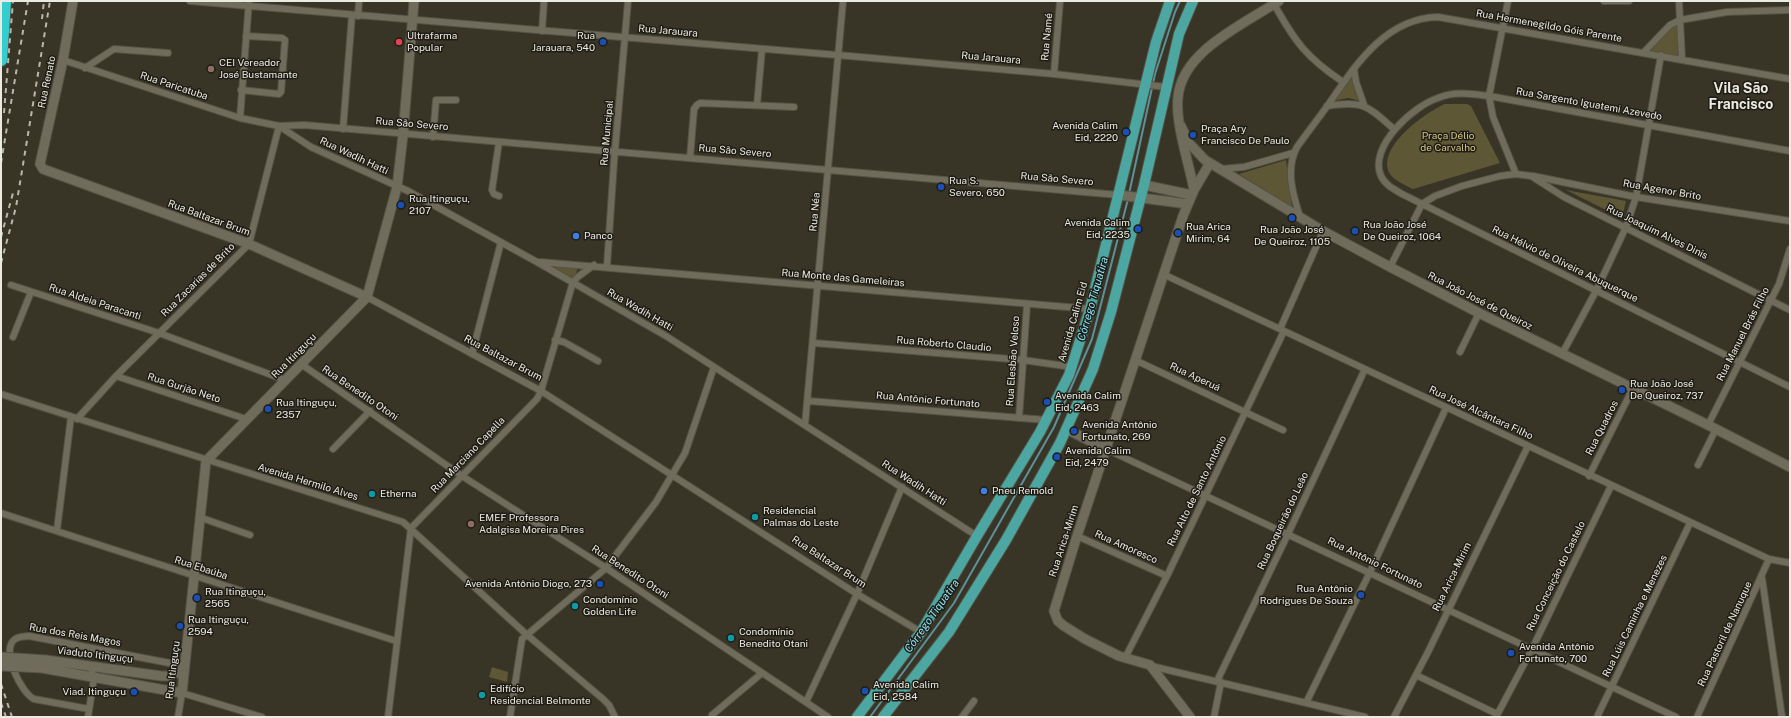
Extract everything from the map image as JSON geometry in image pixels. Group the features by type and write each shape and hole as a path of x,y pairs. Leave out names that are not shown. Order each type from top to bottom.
{"highway":[{"path":"1,60 5,1"}],"main road":[{"name":"Avenida Calim Eid","path":"883,717 949,632 1006,540 1066,429 1093,369 1104,336 1129,196 1145,83 1161,24 1170,1"},
{"name":"Avenida Calim Eid","path":"856,717 921,632 976,536 1046,420 1072,367 1129,196 1144,185 1179,34 1193,1"}],"street":[{"name":"Rua Renato","path":"41,167 63,60 73,1"},
{"name":"Rua Jarauara","path":"190,1 249,4 412,20 1054,74 1145,83 1166,87"},
{"path":"343,129 355,15 359,1"},
{"name":"Rua Itinguçu","path":"178,717 185,668 199,517 206,461 367,297 397,187 403,135 414,1"},
{"path":"542,31 544,1"},
{"name":"Rua Municipal","path":"607,266 628,1"},
{"name":"Rua Néa","path":"806,425 843,1"},
{"name":"Rua Namé","path":"1054,74 1060,1"},
{"path":"1390,267 1422,204 1435,196 1462,186 1500,176 1516,174 1494,117 1490,96 1508,1"},
{"path":"1604,1 1629,1"},
{"path":"1679,1 1682,59"},
{"path":"1144,185 1191,196 1178,97 1181,79 1190,65 1219,40 1276,3 1304,52 1316,63 1343,82"},
{"path":"240,118 249,4"},
{"path":"1644,52 1670,25 1680,20 1734,12 1790,10"},
{"name":"Rua Hermenegildo Góis Parente","path":"1293,153 1343,82 1383,37 1406,23 1419,19 1438,17 1502,27 1790,79"},
{"path":"242,90 280,93 285,40 282,38 246,36"},
{"path":"85,68 114,49 168,53"},
{"path":"757,105 762,49"},
{"path":"1562,354 1596,291 1626,227 1636,197 1650,125 1661,55"},
{"name":"Rua Paricatuba","path":"63,60 240,118 279,126"},
{"path":"1354,69 1356,82 1364,105 1394,129"},
{"name":"Rua Sargento Iguatemi Azevedo","path":"1394,129 1424,105 1439,97 1457,94 1490,96 1790,151"},
{"path":"433,137 436,100 456,100"},
{"path":"690,158 694,109 696,105 706,102 794,107"},
{"path":"1327,106 1348,104 1364,105"},
{"name":"Rua São Severo","path":"279,126 304,125 403,135 1129,196 1191,196"},
{"name":"Rua Wadih Hatti","path":"279,126 311,147 408,191 573,282 714,367 976,536"},
{"name":"Rua Zacarias de Brito","path":"74,418 249,244 279,126"},
{"name":"Rua João José de Queiroz","path":"1181,126 1194,149 1210,163 1323,230 1479,313 1712,427 1790,467"},
{"name":"Rua Hélvio de Oliveira Abuquerque","path":"1394,129 1379,158 1381,176 1393,189 1790,388"},
{"path":"499,142 492,190 494,194 499,196"},
{"path":"1219,169 1244,167 1293,153 1291,170 1292,186 1300,216"},
{"name":"Rua Arica-Mirim","path":"1210,163 1191,196 1077,536 1055,605 1055,616 1064,626 1085,639 1125,658 1365,717"},
{"name":"Rua Baltazar Brum","path":"41,167 249,244 367,297 541,391 857,594 921,632"},
{"name":"Rua Joaquim Alves Dinis","path":"1516,174 1532,176 1564,197 1790,310"},
{"name":"Rua Agenor Brito","path":"1532,176 1636,197 1790,221"},
{"name":"Rua Alto de Santo Antônio","path":"1125,658 1167,576 1245,412 1282,330 1323,230"},
{"path":"472,354 500,242"},
{"name":"Rua Manuel Brás Filho","path":"1698,465 1712,427 1740,362 1784,274 1790,249"},
{"name":"Rua Monte das Gameleiras","path":"537,262 607,266 1090,310"},
{"path":"573,282 594,265"},
{"name":"Rua José Alcântara Filho","path":"1165,275 1690,523 1769,559 1790,563"},
{"name":"Rua Marciano Capella","path":"411,528 535,402 541,391 573,282"},
{"name":"Rua Aldeia Paracanti","path":"11,286 160,333 285,380"},
{"path":"13,337 32,292"},
{"name":"Rua Elesbão Veloso","path":"1018,418 1027,305"},
{"path":"1460,352 1479,313"},
{"path":"555,340 564,342 598,361"},
{"name":"Rua Roberto Claudio","path":"814,343 1023,360 1072,367"},
{"name":"Rua Aperuá","path":"1135,360 1283,430"},
{"name":"Rua Benedito Otoni","path":"301,364 462,476 606,568 828,717"},
{"path":"510,717 520,645 526,634 606,568 656,502 673,475 687,447 714,367"},
{"name":"Rua Boqueirão do Leão","path":"1214,717 1219,682 1365,369"},
{"name":"Rua Gurjão Neto","path":"116,376 246,419"},
{"name":"Rua Quadros","path":"1589,476 1633,388"},
{"name":"Avenida Hermilo Alves","path":"1,394 206,461 401,522 411,528 526,634 609,704 615,717"},
{"name":"Rua Antônio Fortunato","path":"809,401 1046,420"},
{"path":"1306,703 1370,572 1446,408"},
{"path":"333,449 370,411"},
{"path":"57,530 74,418"},
{"name":"Rua Antônio Fortunato","path":"1066,429 1676,717"},
{"name":"Rua Arica-Mirim","path":"1394,717 1528,446"},
{"name":"Rua Conceição do Castelo","path":"1496,715 1532,649 1611,486"},
{"path":"806,702 857,594 902,487"},
{"name":"Rua Ebaúba","path":"1,513 396,641"},
{"path":"199,517 250,535"},
{"name":"Rua Lúis Caminha e Menezes","path":"1597,717 1690,523"},
{"path":"388,717 396,641 411,528"},
{"name":"Rua Amoresco","path":"1077,536 1167,576"},
{"name":"Rua Pastoril de Nanuque","path":"1697,717 1762,578 1769,559"},
{"path":"1762,578 1782,717"},
{"name":"Rua dos Reis Magos","path":"89,708 34,700 28,697 18,679 8,653 14,640 20,637 29,636 185,668"},
{"name":"Viaduto Itinguçu","path":"1,657 44,664 94,678 182,693"},
{"name":"Viaduto Itinguçu","path":"1,666 44,664 90,665 165,676 185,668"},
{"path":"88,717 94,678 90,665"},
{"path":"1150,665 1190,717"},
{"path":"712,715 762,672"},
{"path":"1416,675 1496,715"},
{"path":"182,693 262,717"},
{"path":"962,717 974,701"}],"green space":[{"path":"1679,23 1681,57 1647,52 1669,28"},
{"path":"1353,74 1361,101 1348,98 1332,101"},
{"name":"Praça Délio de Carvalho","path":"1445,104 1467,104 1471,106 1500,163 1413,189 1397,181 1390,174 1387,164 1390,153 1405,132 1415,123"},
{"name":"Praça Ary Francisco De Paulo","path":"1286,160 1292,207 1239,174"},
{"path":"1566,190 1626,201 1622,218"},
{"path":"550,266 578,267 574,280"},
{"path":"492,667 508,672 507,682 489,677"}],"waterway":[{"name":"Córrego Tiquatira","path":"1129,194 1155,74 1180,1"},
{"name":"Córrego Tiquatira","path":"870,717 954,603 1054,427 1092,339 1128,199"}],"railway":[{"path":"4,113 13,1"},
{"path":"1,163 28,1"},
{"path":"42,19 44,1"},
{"path":"1,263 16,207 50,1"},
{"path":"1,237 13,193"},
{"path":"1,684 12,717"},
{"path":"1,703 6,717"}],"place":[{"name":"Ultrafarma Popular","path":"399,42"},
{"name":"Rua Jarauara, 540","path":"603,42"},
{"name":"CEI Vereador José Bustamante","path":"211,69"},
{"name":"Avenida Calim Eid, 2220","path":"1126,132"},
{"name":"Praça Ary Francisco De Paulo","path":"1193,135"},
{"name":"Rua S. Severo, 650","path":"941,187"},
{"name":"Rua Itinguçu, 2107","path":"401,205"},
{"name":"Rua João José De Queiroz, 1105","path":"1292,218"},
{"name":"Avenida Calim Eid, 2235","path":"1138,229"},
{"name":"Rua João José De Queiroz, 1064","path":"1355,231"},
{"name":"Rua Arica Mirim, 64","path":"1178,233"},
{"name":"Panco","path":"576,236"},
{"name":"Rua João José De Queiroz, 737","path":"1622,390"},
{"name":"Avenida Calim Eid, 2463","path":"1047,402"},
{"name":"Rua Itinguçu, 2357","path":"268,409"},
{"name":"Avenida Antônio Fortunato, 269","path":"1074,431"},
{"name":"Avenida Calim Eid, 2479","path":"1057,457"},
{"name":"Pneu Remold","path":"984,491"},
{"name":"Etherna","path":"372,494"},
{"name":"Residencial Palmas do Leste","path":"755,517"},
{"name":"EMEF Professora Adalgisa Moreira Pires","path":"471,524"},
{"name":"Avenida Antônio Diogo, 273","path":"600,584"},
{"name":"Rua Antônio Rodrigues De Souza","path":"1361,595"},
{"name":"Rua Itinguçu, 2565","path":"197,598"},
{"name":"Condomínio Golden Life","path":"575,606"},
{"name":"Rua Itinguçu, 2594","path":"180,626"},
{"name":"Condomínio Benedito Otani","path":"731,638"},
{"name":"Avenida Antônio Fortunato, 700","path":"1511,653"},
{"name":"Avenida Calim Eid, 2584","path":"865,691"},
{"name":"Viad. Itinguçu","path":"134,692"},
{"name":"Edifício Residencial Belmonte","path":"482,695"}],"district":[{"name":"Vila São Francisco","path":"1741,98"}]}
